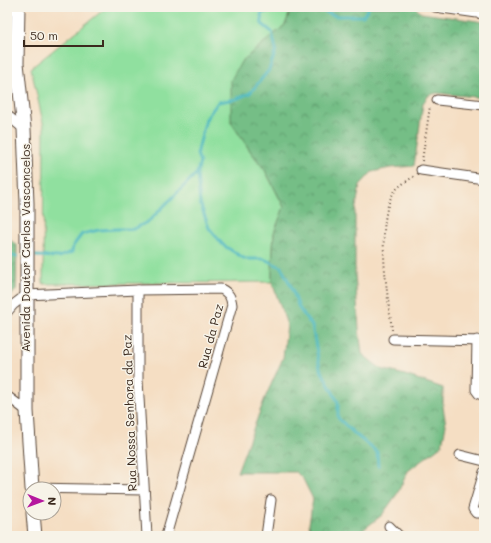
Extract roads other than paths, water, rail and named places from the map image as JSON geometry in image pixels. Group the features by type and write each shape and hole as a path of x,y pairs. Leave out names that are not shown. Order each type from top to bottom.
{"main road":[{"name":"Avenida Doutor Carlos Vasconcelos","path":"18,7 17,62 24,129 28,204 26,411 31,481"},
{"path":"34,521 35,536"}],"street":[{"path":"435,7 484,14"},
{"path":"7,86 17,62"},
{"path":"437,100 484,105"},
{"path":"7,115 24,129"},
{"path":"421,170 484,179"},
{"name":"Rua da Paz","path":"26,295 138,290 221,290 227,292 231,297 232,305 166,536"},
{"name":"Rua Nossa Senhora da Paz","path":"138,290 138,380 143,490 147,536"},
{"path":"7,312 13,304 26,295"},
{"path":"393,339 481,341 476,390 477,393 484,395"},
{"path":"7,396 26,411"},
{"path":"460,455 484,461"},
{"path":"484,472 473,507 473,512 484,513"},
{"path":"62,489 143,490"},
{"path":"266,536 271,500"},
{"path":"389,526 399,536"}],"waterway":[{"path":"36,256 59,257 72,252 73,246 82,234 99,230 134,229 149,221 197,173 200,162 197,154 206,119 218,102 236,99 250,93 269,70 276,50 272,32 262,24 261,14 277,7"},
{"path":"313,7 336,16 363,16 369,7"},
{"path":"197,174 200,203 209,228 223,245 245,259 264,259 281,267 291,286 299,308 312,326 320,368 338,402 338,418 377,452 378,466"},
{"path":"7,256 17,256"}]}
